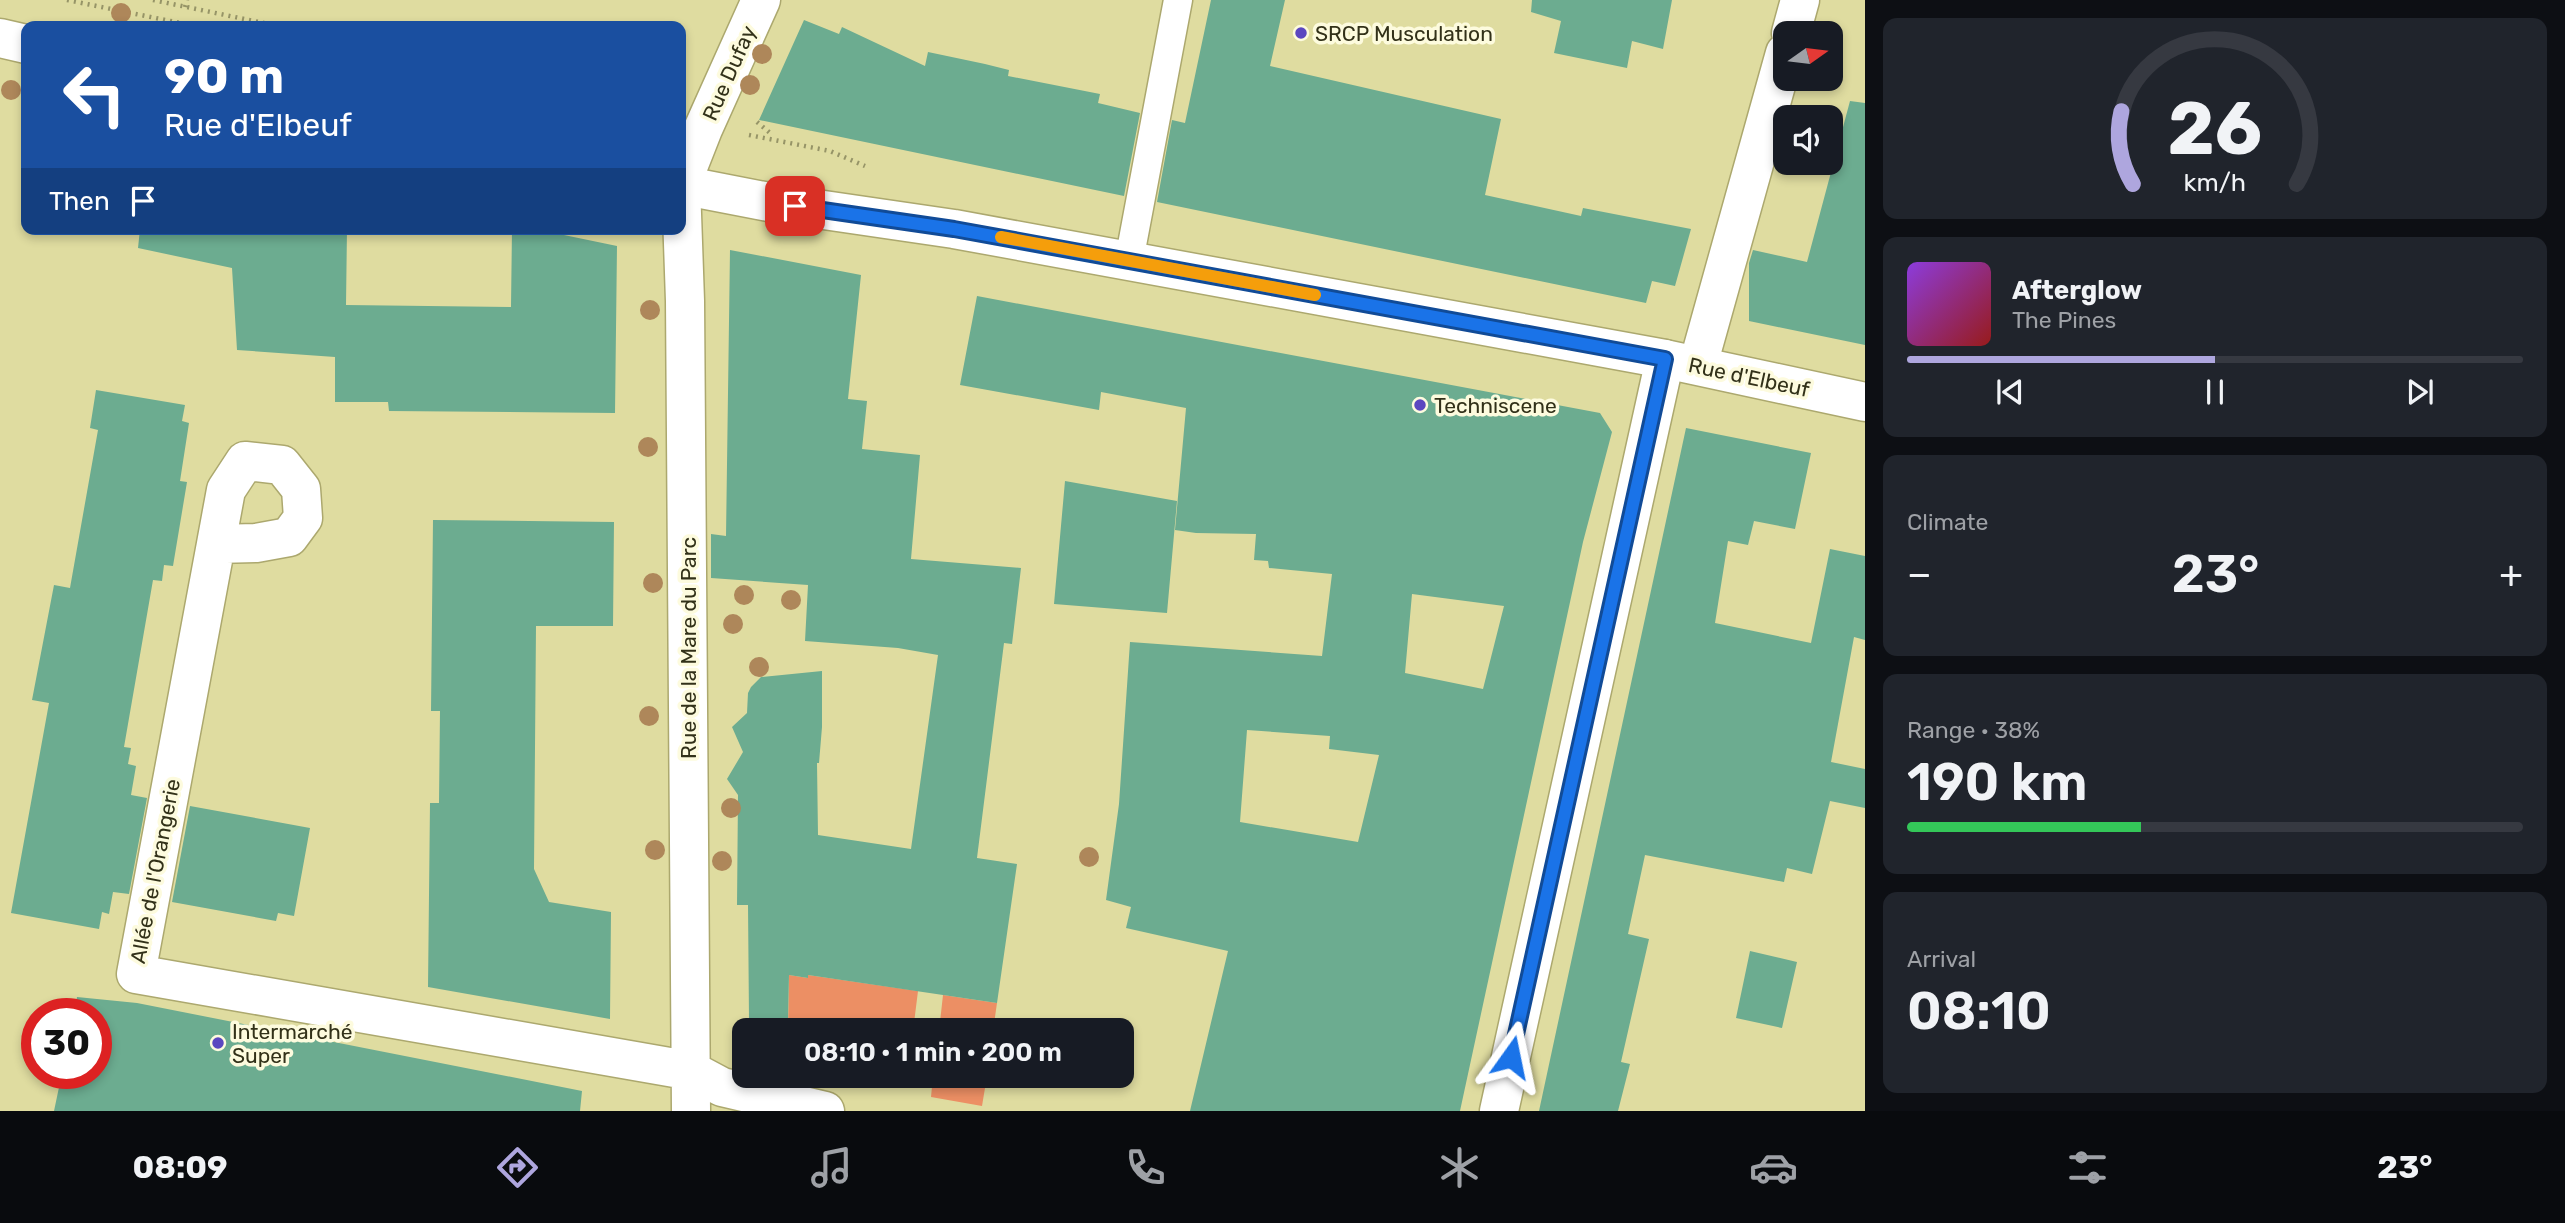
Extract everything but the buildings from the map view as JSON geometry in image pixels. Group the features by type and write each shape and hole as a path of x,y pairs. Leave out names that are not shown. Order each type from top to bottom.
{"street":[{"name":"Rue Dufay","path":"686,172 761,0"},
{"path":"1794,21 1800,0"},
{"path":"0,38 21,43"},
{"path":"1499,1111 1681,362 1773,89"},
{"name":"Rue d'Elbeuf","path":"686,186 769,202 954,229 1681,362 1865,402"},
{"name":"Rue de la Mare du Parc","path":"683,235 686,315 691,1111"},
{"name":"Allée de l'Orangerie","path":"216,544 136,974 692,1070"},
{"path":"692,1070 722,1087 825,1111"}],"lane":[{"path":"1129,261 1178,0"}],"path":[{"path":"67,0 170,21"},
{"path":"153,0 254,21"},
{"path":"185,7 187,0"}],"shaded area":[{"path":"789,975 808,978 808,975 918,991 915,1018 788,1018"},
{"path":"943,995 997,1003 995,1018 940,1018"},
{"path":"932,1088 985,1088 982,1106 931,1097"}],"slow traffic":[{"path":"1001,237 1315,295"}],"place":[{"name":"SRCP Musculation","path":"1301,33"},
{"name":"Techniscene","path":"1420,405"},
{"name":"Intermarché Super","path":"218,1043"}],"route":[{"path":"795,206 954,229 1665,359 1511,1057"}]}
